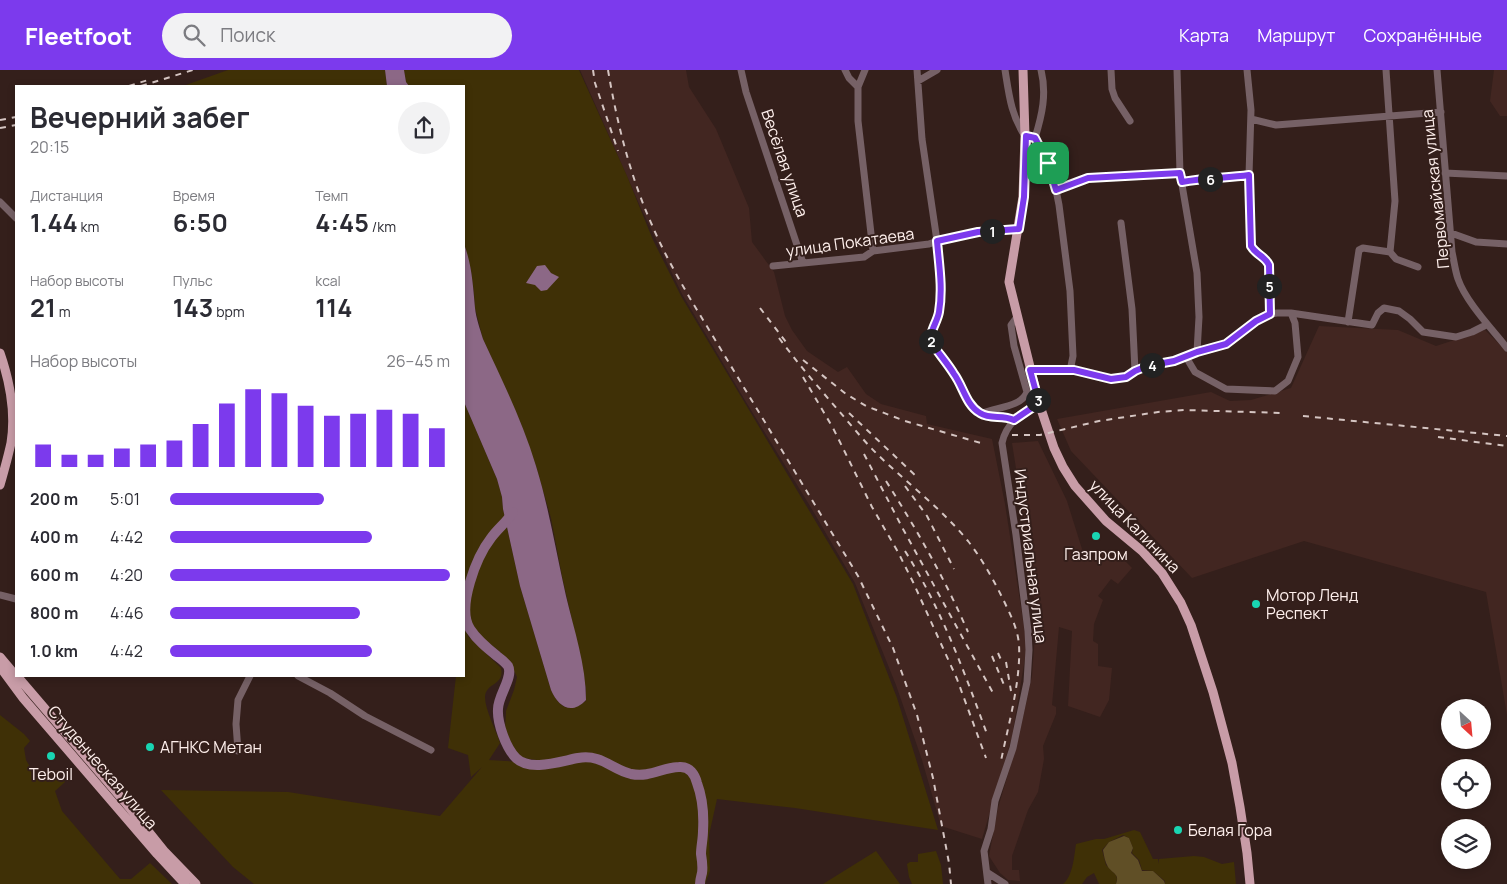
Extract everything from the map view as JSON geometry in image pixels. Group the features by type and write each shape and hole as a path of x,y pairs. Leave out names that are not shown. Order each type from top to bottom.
{"main road":[{"name":"улица Калинина","path":"1023,70 1030,137 1024,197 1009,282 1039,403 1054,448 1075,486 1106,521 1142,551 1162,573 1173,588 1184,610 1213,692 1232,763 1247,853 1250,884"},
{"path":"0,354 11,392 14,423 0,485"},
{"path":"0,369 6,392 8,412 0,461"},
{"name":"Студенческая улица","path":"0,657 15,674"},
{"name":"Студенческая улица","path":"0,668 34,711 185,884"},
{"name":"Студенческая улица","path":"18,677 124,801 154,840 196,884"}],"street":[{"name":"Весёлая улица","path":"742,70 746,92 803,264"},
{"path":"845,70 858,87"},
{"path":"864,70 858,87 858,121 873,251"},
{"path":"917,70 922,139 942,288 939,314 930,335 931,340 955,374 971,406 980,414 991,417 1007,416 1014,420"},
{"path":"918,81 937,70"},
{"path":"1005,70 1010,102 1017,123 1030,137 1048,163 1056,190 1070,291 1073,356 1070,371"},
{"path":"1030,137 1044,104 1041,70"},
{"path":"1112,70 1112,89 1115,98 1130,121"},
{"path":"1177,70 1180,173 1198,273 1199,317 1197,352"},
{"path":"1247,70 1251,120 1249,175 1251,246 1269,265 1270,314"},
{"path":"1386,70 1395,201 1390,252"},
{"name":"Первомайская улица","path":"1437,70 1452,252 1458,279 1464,292 1486,325 1507,348"},
{"path":"1251,120 1276,125 1440,112"},
{"path":"1056,190 1088,178 1180,173"},
{"path":"1445,173 1507,176"},
{"path":"1182,182 1249,175"},
{"path":"0,202 15,217"},
{"path":"1120,223 1132,309 1135,371"},
{"name":"улица Покатаева","path":"773,266 864,257 873,251 929,244 978,232 1019,229"},
{"path":"1451,233 1476,242 1507,244"},
{"path":"1348,322 1359,250 1363,248 1390,252 1396,258 1418,267"},
{"path":"1030,370 1070,371 1111,379 1126,377 1147,366 1174,361 1226,344 1256,321 1270,314 1291,313 1372,325 1384,308 1399,311 1423,332 1456,337 1486,325"},
{"path":"1186,357 1195,372 1226,389 1275,391 1288,381 1298,357 1295,323 1291,313"},
{"path":"980,414 1016,402 1025,396 1027,392 1014,346 1011,325 1017,317"},
{"name":"Индустриальная улица","path":"988,884 984,851 991,829 995,801 1013,748 1027,682 1029,650 1016,535 1002,443 1004,434 1014,420 1039,403"},
{"path":"0,595 15,599"},
{"path":"238,751 236,724 238,700 250,677"},
{"path":"300,677 330,693 365,716 431,750"},
{"path":"988,873 1005,884"}],"shaded area":[{"path":"228,70 385,70 387,85 186,85"},
{"path":"385,70 404,70 408,85 387,85"},
{"path":"404,70 579,70 627,176 653,240 681,296 853,584 897,698 938,830 795,808 717,799 709,835 710,871 705,884 254,884 233,867 161,790 288,792 440,816 482,767 471,777 468,755 448,748 456,677 465,677 465,623 468,636 501,668 502,674 500,678 488,689 485,697 485,702 500,743 489,760 521,762 537,760 523,758 518,755 505,731 506,711 517,677 510,662 476,632 465,614 465,404 497,479 520,586 551,690 558,701 566,707 575,707 586,701 586,689 580,656 551,518 536,466 521,424 483,339 475,308 471,270 465,248 465,85 408,85"},
{"path":"580,70 686,70 689,87 716,129 749,208 752,242 774,272 785,316 792,330 807,351 838,372 847,367 866,394 881,404 926,416 927,424 992,439 1005,504 1027,646 1012,737 982,839 941,826 922,760 896,685 855,583 682,294 640,206"},
{"path":"1494,70 1507,70 1507,116 1500,116 1490,101"},
{"path":"465,247 470,268 476,316 483,339 525,433 545,498 584,674 586,700 575,707 570,708 561,704 557,701 551,690 520,586 497,479 465,404"},
{"path":"545,265 551,273 559,277 547,290 541,291 535,285 526,283 537,266"},
{"path":"1319,326 1398,330 1436,346 1485,330 1507,352 1507,715 1486,592 1304,541 1192,578 1071,451 1057,419 1211,392 1230,401 1251,400 1291,388"},
{"path":"1038,441 1067,501 1082,549 1094,559 1101,552 1124,560 1132,568 1118,584 1111,579 1098,596 1103,600 1094,624 1093,641 1098,644 1098,666 1112,668 1109,700 1100,717 1068,706 1072,631 1059,627 1052,705 1056,707 1056,714 1043,746 1044,759 1038,792 1028,810 1012,856 1012,870 1019,870 1020,881 1008,880 1000,873 989,856 998,808 1018,740 1032,676 1035,635 1033,577 1012,443"},
{"path":"0,715 30,741 24,748 26,760 37,779 62,778 65,782 55,791 62,811 120,879 131,879 150,863 172,884 0,884"},
{"path":"1134,830 1140,832 1153,859 1158,859 1158,864 1159,859 1194,856 1204,857 1222,864 1234,862 1236,884 1165,884 1165,881 1153,871 1142,870 1139,860 1132,853 1133,848 1129,838 1123,835 1109,842 1102,850 1106,865 1116,875 1116,884 1099,884 1094,873 1087,877 1082,884 1063,884 1071,871 1076,844 1104,839"},
{"path":"1124,836 1129,838 1133,848 1131,853 1138,860 1142,871 1153,871 1165,884 1116,884 1117,876 1107,865 1103,850 1109,842"},
{"path":"876,851 900,884 823,884"},
{"path":"936,851 941,865 943,884 912,884 907,864 918,862 918,854"}],"waterway":[{"path":"513,512 491,538 480,557 470,582 465,608 466,620 470,629 482,644 508,666 509,675 500,698 498,715 506,742 512,754 522,762 537,765 586,757 594,758 624,772 638,775 650,774 673,767 683,767 689,770 696,780 703,807 700,884"}],"railway":[{"path":"144,85 193,70"},
{"path":"593,70 595,83 618,151"},
{"path":"608,70 620,129 637,188 675,273 858,576 893,648 917,715 933,778 949,863 951,884"},
{"path":"132,85 148,80"},
{"path":"0,120 15,117"},
{"path":"0,128 15,125"},
{"path":"760,308 786,342"},
{"path":"779,338 871,448 958,529 978,555 1003,599 1017,633 1019,659 1016,688 1001,761"},
{"path":"803,360 846,394 866,406 905,421 984,444"},
{"path":"803,377 833,428 872,507 913,582 957,679 986,758"},
{"path":"1012,435 1040,435 1099,421 1158,412 1184,410 1282,413"},
{"path":"849,413 916,476"},
{"path":"1303,416 1507,436"},
{"path":"1438,437 1507,446"},
{"path":"864,454 993,693"},
{"path":"886,481 930,555 968,632"},
{"path":"905,486 927,516 954,569"},
{"path":"905,551 941,617 987,734"},
{"path":"998,653 1002,662"},
{"path":"992,656 1004,685"},
{"path":"1006,662 1011,691"}],"place":[{"name":"Газпром","path":"1096,536"},
{"name":"Мотор Ленд Респект","path":"1256,604"},
{"name":"АГНКС Метан","path":"150,747"},
{"name":"Teboil","path":"51,756"},
{"name":"Белая Гора","path":"1178,830"}],"route":[{"path":"1026,136 1035,138 1048,163 1056,190 1088,178 1180,173 1182,182 1249,175 1251,246 1269,265 1270,314 1256,321 1226,344 1174,361 1147,366 1126,377 1111,379 1074,370 1030,370 1039,403 1014,420 1007,416 991,417 980,414 971,406 955,374 931,340 930,335 939,314 942,288 937,241 978,232 1019,229 1024,197 1026,136"}]}
